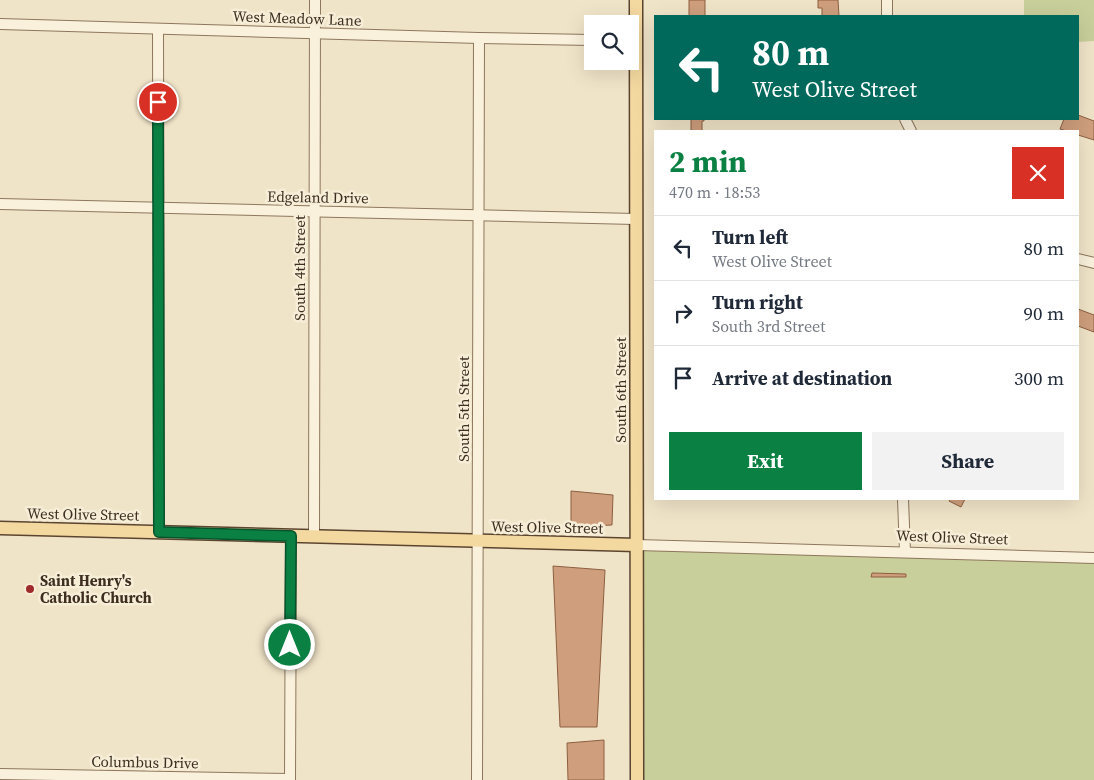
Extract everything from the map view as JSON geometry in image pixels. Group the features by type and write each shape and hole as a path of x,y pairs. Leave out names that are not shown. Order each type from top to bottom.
{"main road":[{"name":"South 6th Street","path":"635,15 636,0"},
{"name":"South 6th Street","path":"633,70 637,546 636,780"},
{"name":"West Olive Street","path":"0,528 637,546"}],"street":[{"name":"South 4th Street","path":"314,537 315,0"},
{"path":"887,0 887,15"},
{"name":"West Meadow Lane","path":"0,24 584,40"},
{"path":"158,29 159,532"},
{"name":"South 5th Street","path":"477,780 479,38"},
{"name":"Edgeland Drive","path":"0,204 635,220"},
{"path":"1079,258 1094,263"},
{"path":"903,500 904,552"},
{"path":"290,780 291,536"},
{"name":"West Olive Street","path":"637,546 1094,558"},
{"name":"Columbus Drive","path":"0,774 47,777 290,780"}],"green space":[{"path":"1024,0 1094,0 1094,41 1079,42 1079,15 1024,15"},
{"path":"637,545 1094,558 1094,780 642,780"}],"building":[{"path":"689,0 705,0 705,15 689,15"},
{"path":"818,0 838,0 839,15 822,15 822,8 818,8"},
{"path":"1079,115 1094,121 1094,140 1079,135 1079,130 1060,129 1064,120 1079,120"},
{"path":"691,120 704,120 702,121 702,130 691,130"},
{"path":"1079,309 1094,315 1094,332 1079,326"},
{"path":"571,491 613,495 612,525 571,527"},
{"path":"950,500 964,500 961,507"},
{"path":"553,566 605,570 597,727 560,727"},
{"path":"872,573 906,574 906,577 871,577"},
{"path":"604,740 604,780 568,780 567,743"}],"place":[{"name":"Saint Henry's Catholic Church","path":"30,589"}],"route":[{"path":"158,102 159,532 291,536 290,645"}]}
